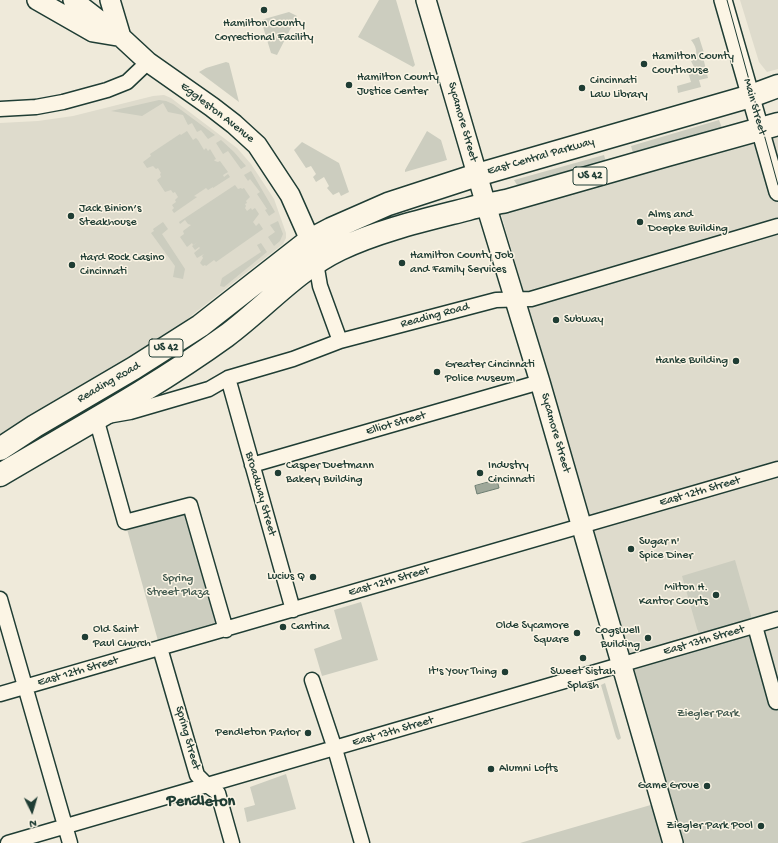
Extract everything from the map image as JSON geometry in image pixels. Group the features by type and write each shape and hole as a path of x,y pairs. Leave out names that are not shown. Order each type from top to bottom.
{"main road":[{"path":"37,0 93,32 121,37 110,0"},
{"name":"Eggleston Avenue","path":"73,0 121,37 148,62 212,106 257,145 290,195 310,240 316,263"},
{"name":"Sycamore Street","path":"426,0 540,382 673,843"},
{"name":"East Central Parkway","path":"310,240 330,229 388,204 477,175 751,96 778,86"},
{"name":"US 42","path":"316,263 338,250 369,237 470,208 503,202 694,146 769,127"},
{"name":"Reading Road","path":"0,449 35,426 134,368 200,326 310,240"},
{"name":"Reading Road","path":"0,475 167,375 227,335 316,263"}],"street":[{"name":"Main Street","path":"724,0 751,96 769,127 778,192"},
{"path":"0,109 36,108 107,90 126,82 148,62"},
{"name":"Reading Road","path":"96,418 130,412 209,389 228,378 299,357 340,342 496,300 531,299 778,226"},
{"name":"Eggleston Avenue","path":"316,263 320,286 340,342"},
{"name":"Broadway Street","path":"228,378 293,610"},
{"name":"Elliot Street","path":"252,465 540,382"},
{"path":"96,418 125,522 190,504 226,630"},
{"name":"East 12th Street","path":"0,694 226,630 778,469"},
{"path":"0,599 70,843"},
{"name":"East 13th Street","path":"8,843 778,620"},
{"path":"755,626 776,702"},
{"name":"Spring Street","path":"160,648 198,775 218,793 232,843"},
{"path":"312,680 335,749 362,843"}],"shaded area":[{"path":"740,0 778,0 778,69 767,72 759,62"},
{"name":"Hard Rock Casino Cincinnati","path":"164,95 171,98 237,148 251,164 274,199 286,233 286,238 283,244 192,315 134,368 0,449 0,123 38,121 73,116 153,96"},
{"path":"778,134 778,709 751,615 697,630 700,639 630,659 500,210"},
{"path":"497,480 499,488 477,494 475,486"}],"green space":[{"path":"379,0 396,0 415,65 413,67 358,37"},
{"path":"289,12 297,16 277,55 271,53 261,20"},
{"path":"699,37 705,56 703,57 708,78 699,80 701,87 678,93 677,86 691,82 687,69 694,67 691,61 696,59 696,54 695,47 691,40"},
{"path":"226,62 229,63 239,102 199,72 206,68"},
{"path":"159,100 173,104 215,135 208,139 201,130 197,132 192,123 188,125 183,115 168,112 163,103 142,116 111,111"},
{"path":"719,120 722,128 633,153 631,146"},
{"path":"187,131 193,140 196,138 198,140 204,150 206,148 208,151 210,149 216,159 214,160 218,162 220,161 228,172 223,175 224,177 228,174 230,177 213,188 208,190 206,188 194,196 197,197 174,213 172,210 174,208 172,205 176,202 175,200 178,197 175,192 173,193 171,190 165,192 157,180 161,177 161,173 158,168 156,169 153,166 147,168 143,162 151,156 150,154"},
{"path":"427,131 441,140 447,160 405,172 405,170"},
{"path":"221,140 246,166 241,169 228,151 223,154 216,143"},
{"path":"302,142 339,163 349,192 341,196 339,192 333,195 327,188 329,186 324,177 316,182 313,177 316,174 311,166 306,168 294,150"},
{"path":"604,155 606,162 517,185 514,180"},
{"path":"251,171 275,212 269,216 265,210 267,209 257,194 260,192 250,179 248,181 244,175"},
{"path":"235,185 238,189 244,188 250,197 246,201 247,203 245,204 245,208 247,211 251,208 252,210 255,208 259,214 253,222 256,226 259,223 263,229 216,262 214,260 206,266 203,266 200,263 204,254 197,258 194,253 200,248 199,247 195,250 192,246 198,242 193,245 192,243 187,247 180,237 184,234 183,231 191,225 185,220 180,224 179,222"},
{"path":"278,221 283,234 280,241 274,246 268,237 275,232 270,225"},
{"path":"163,222 168,229 162,234 185,269 183,279 173,277 175,266 151,233 154,231 153,229"},
{"path":"261,243 267,252 224,287 220,286 222,278 261,252 257,245"},
{"name":"Spring Street Plaza","path":"190,505 226,629 160,648 125,522"},
{"name":"Ziegler Park","path":"735,560 778,709 778,843 520,843 661,802 621,665 700,639 682,576"},
{"path":"361,602 378,660 322,676 314,649 342,639 334,610"},
{"path":"605,683 621,738 618,740 601,685"},
{"path":"286,774 296,809 247,822 244,808 255,805 250,787"}],"tram line":[{"path":"727,0 778,185"}],"place":[{"name":"Hamilton County Correctional Facility","path":"264,10"},
{"name":"Hamilton County Courthouse","path":"644,64"},
{"name":"Hamilton County Justice Center","path":"349,85"},
{"name":"Cincinnati Law Library","path":"582,88"},
{"name":"Jack Binion’s Steakhouse","path":"71,216"},
{"name":"Alms and Doepke Building","path":"640,222"},
{"name":"Hamilton County Job and Family Services","path":"402,263"},
{"name":"Hard Rock Casino Cincinnati","path":"72,265"},
{"name":"Subway","path":"556,320"},
{"name":"Hanke Building","path":"736,361"},
{"name":"Greater Cincinnati Police Museum","path":"437,372"},
{"name":"Casper Duetmann Bakery Building","path":"278,473"},
{"name":"Industry Cincinnati","path":"480,473"},
{"name":"Sugar n' Spice Diner","path":"631,549"},
{"name":"Lucius Q","path":"313,577"},
{"name":"Milton H. Kantor Courts","path":"716,595"},
{"name":"Cantina","path":"283,627"},
{"name":"Olde Sycamore Square","path":"577,633"},
{"name":"Old Saint Paul Church","path":"85,637"},
{"name":"Cogswell Building","path":"648,638"},
{"name":"Sweet Sistah Splash","path":"583,658"},
{"name":"It's Your Thing","path":"505,672"},
{"name":"Pendleton Parlor","path":"308,733"},
{"name":"Alumni Lofts","path":"491,769"},
{"name":"Game Grove","path":"707,786"},
{"name":"Ziegler Park Pool","path":"761,826"}],"district":[{"name":"Pendleton","path":"201,803"}]}
